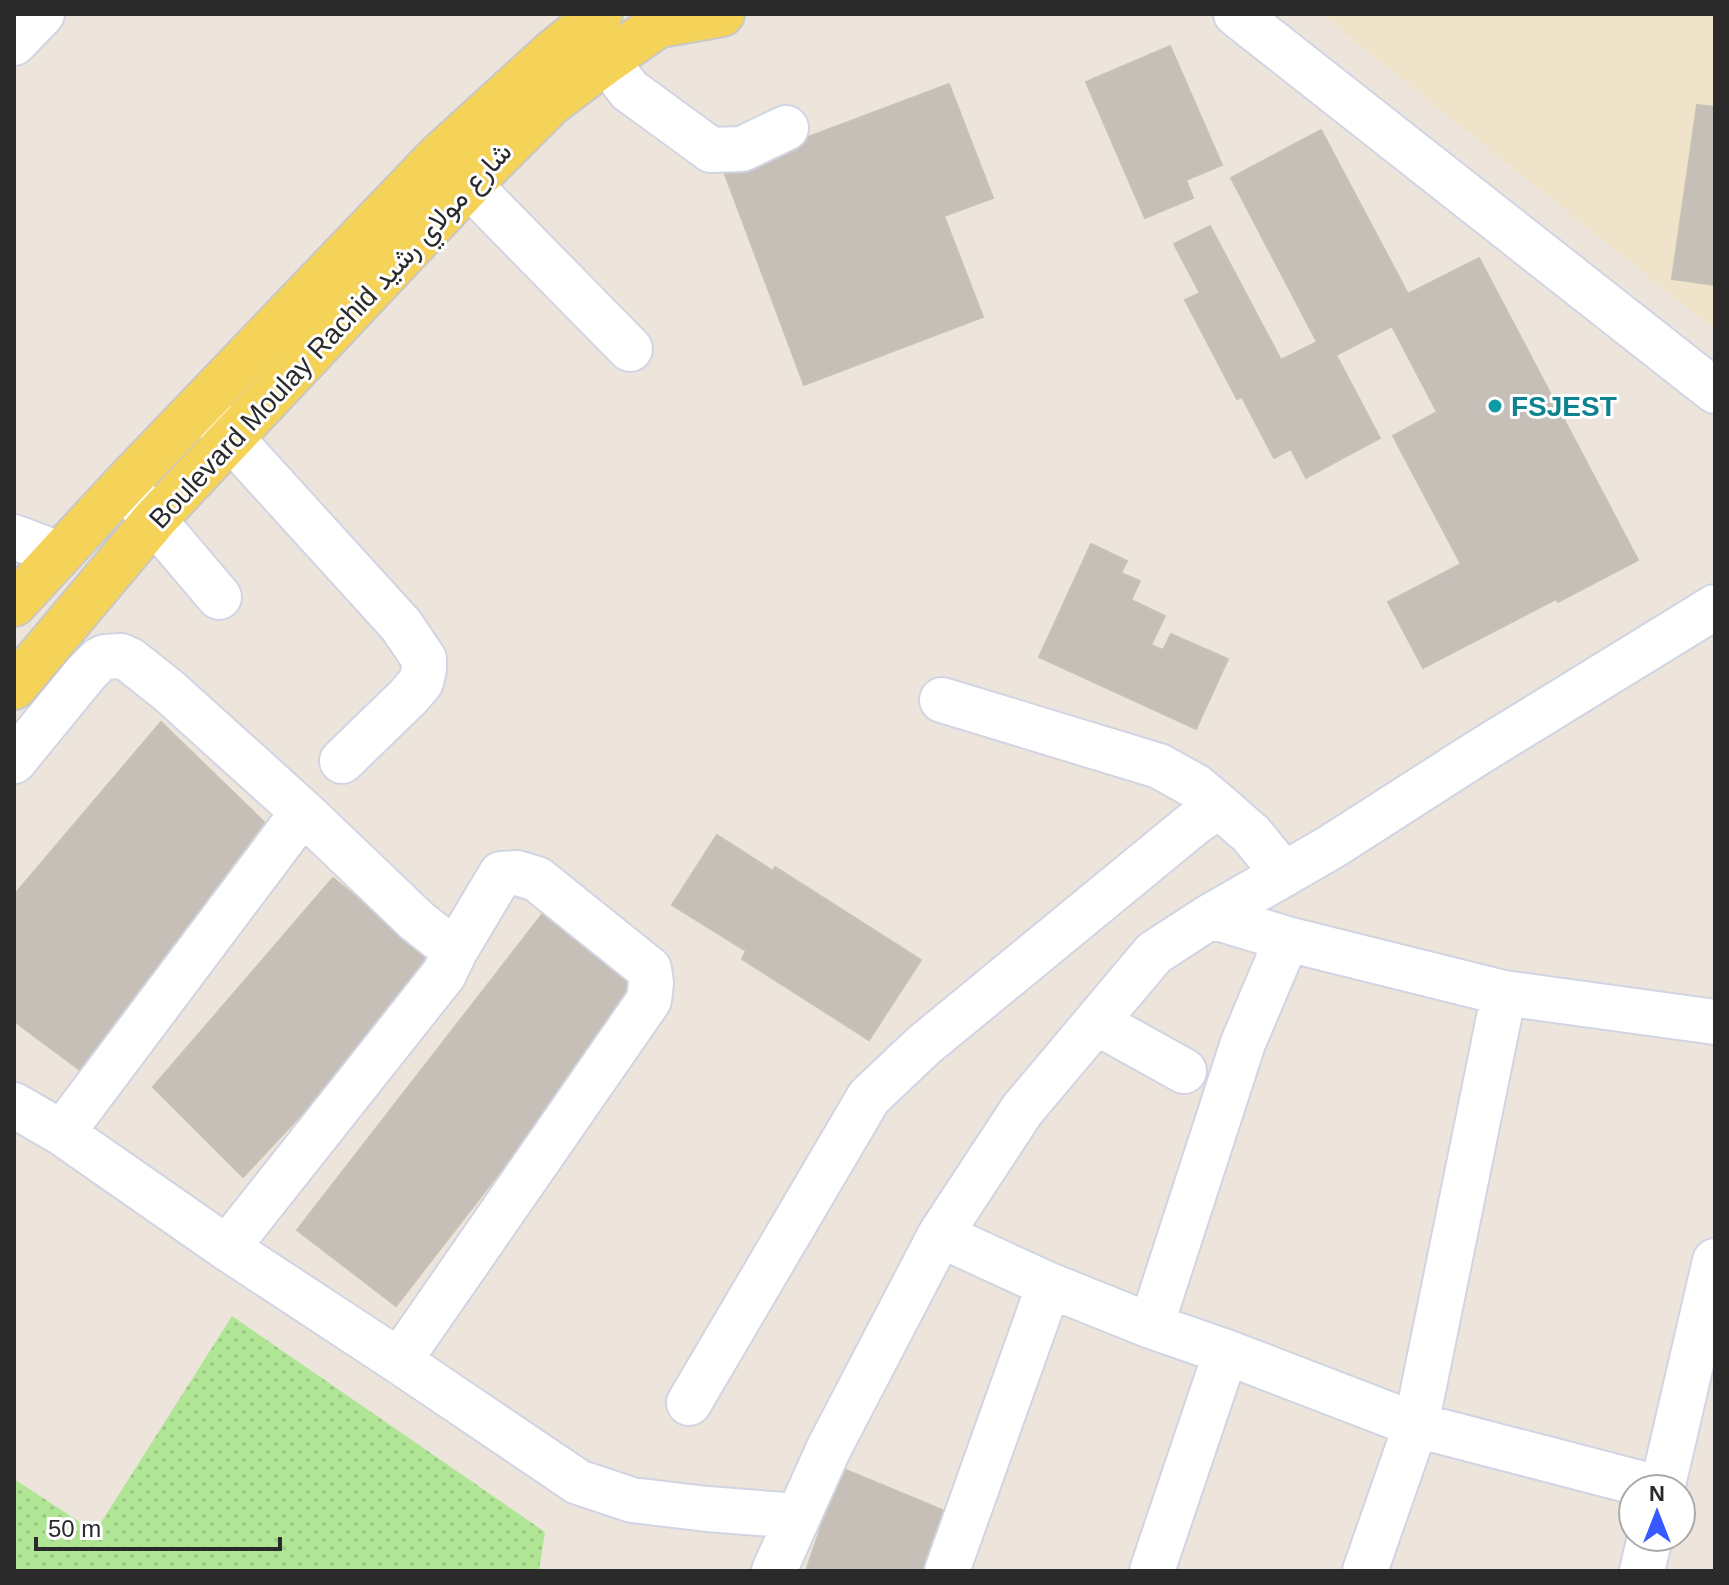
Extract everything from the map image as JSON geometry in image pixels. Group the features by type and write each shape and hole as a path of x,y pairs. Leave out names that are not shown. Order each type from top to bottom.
{"main road":[{"name":"Boulevard Moulay Rachid شارع مولاي رشيد","path":"14,687 155,519 231,438 552,53 600,14"},
{"path":"667,20 722,14"},
{"name":"Boulevard Moulay Rachid شارع مولاي رشيد","path":"14,604 201,405 453,171 667,20"}],"street":[{"path":"14,43 42,14"},
{"path":"1236,14 1715,391"},
{"path":"607,61 629,90 711,150 742,149 786,128"},
{"path":"453,171 630,349"},
{"path":"201,405 401,625 424,659 421,682 342,761"},
{"path":"124,485 219,597"},
{"path":"14,537 59,554"},
{"path":"774,1571 828,1450 940,1235 1022,1110 1154,953 1211,916 1331,847 1715,607"},
{"path":"71,618 114,655"},
{"path":"14,761 99,660 121,656 169,691 303,812 417,921 455,951"},
{"path":"942,700 1159,766 1195,786 1219,806 1251,834 1283,873"},
{"path":"689,1403 869,1097 924,1045 1219,806"},
{"path":"62,1133 303,812"},
{"path":"227,1248 444,974 501,874 517,873 537,879 649,969 649,1000 399,1361"},
{"path":"1211,916 1287,939 1504,993 1715,1022"},
{"path":"1151,1326 1243,1043 1287,939"},
{"path":"1365,1571 1416,1425 1504,993"},
{"path":"1096,1022 1184,1071"},
{"path":"14,1105 62,1133 227,1248 578,1482 632,1500 798,1516"},
{"path":"940,1235 1049,1285 1151,1326 1416,1425 1662,1489 1715,1261"},
{"path":"947,1571 1049,1285"},
{"path":"1152,1571 1226,1352"}],"shaded area":[{"path":"1321,14 1715,14 1715,330"}],"green space":[{"path":"232,1316 545,1532 539,1571 14,1571 14,1479 95,1532"}],"building":[{"path":"1170,46 1222,165 1186,180 1193,198 1145,218 1086,82"},
{"path":"949,84 993,198 944,216 983,317 804,385 723,169"},
{"path":"1697,105 1715,107 1715,285 1672,279"},
{"name":"FSJEST","path":"1321,130 1408,294 1479,258 1638,560 1423,668 1388,602 1461,564 1393,436 1437,412 1392,326 1336,355 1380,438 1306,478 1291,449 1274,458 1242,397 1237,399 1185,300 1200,293 1174,244 1210,226 1281,360 1317,342 1231,178"},
{"path":"1091,544 1127,561 1121,573 1140,581 1131,600 1165,616 1151,645 1163,650 1171,634 1228,659 1196,729 1039,657"},
{"path":"161,722 264,822 84,1073 14,1021 14,895"},
{"path":"717,835 773,871 775,867 921,960 869,1040 742,959 746,951 672,905"},
{"path":"333,878 441,965 243,1177 153,1087"},
{"path":"544,912 643,988 396,1306 297,1230"},
{"path":"841,1468 952,1514 928,1571 812,1571 807,1568"}],"place":[{"name":"FSJEST","path":"1495,406"}]}
